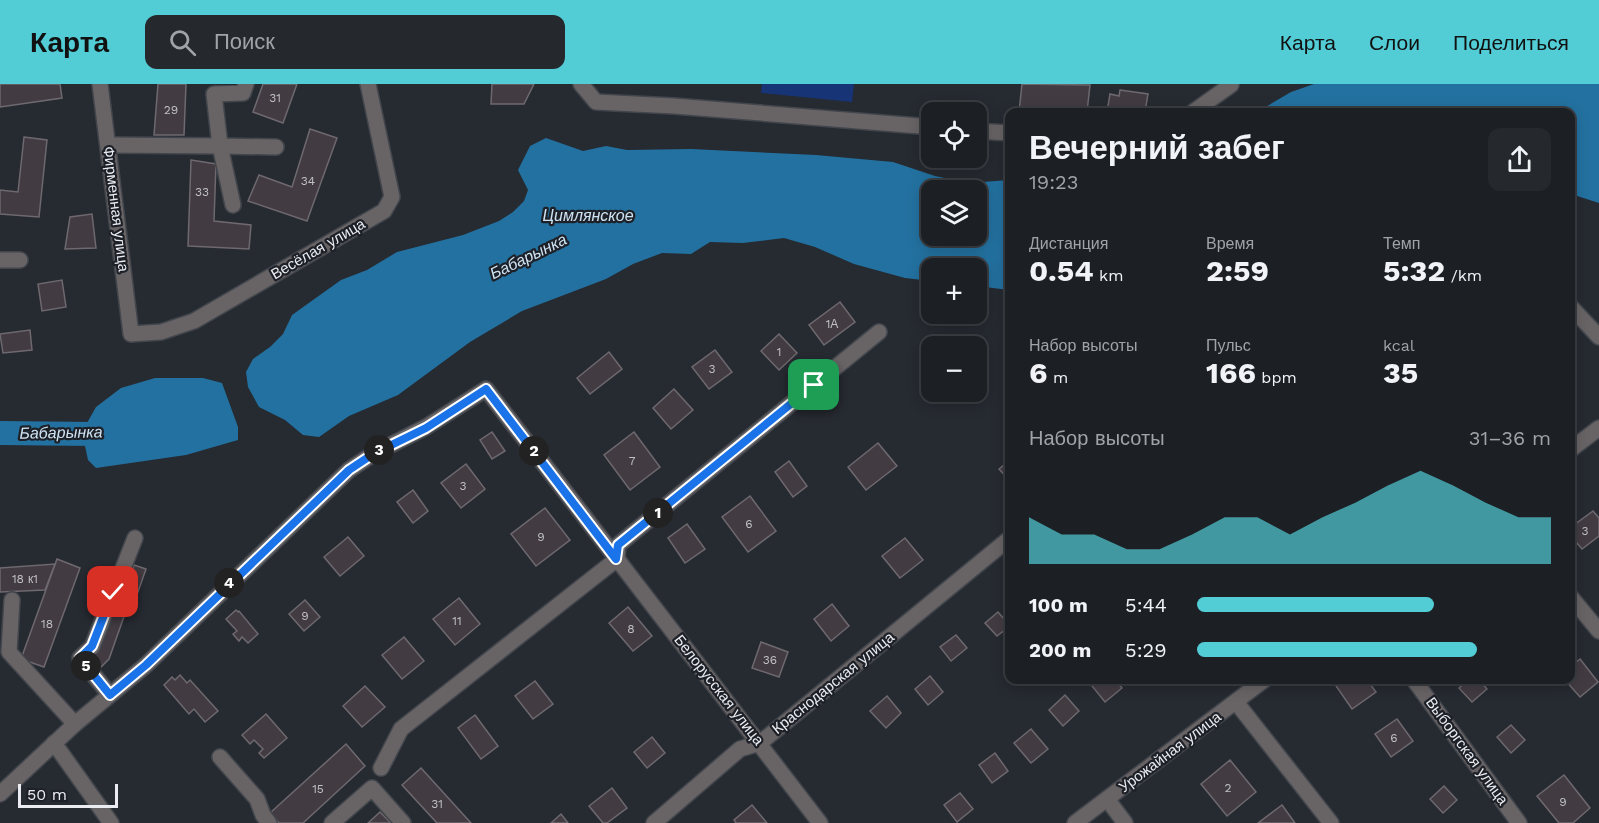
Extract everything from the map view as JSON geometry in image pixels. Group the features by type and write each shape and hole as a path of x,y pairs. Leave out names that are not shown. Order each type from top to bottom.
{"street":[{"name":"Фирменная улица","path":"100,84 131,334"},
{"path":"233,205 220,146 214,94 243,93 246,84"},
{"name":"Весёлая улица","path":"131,334 161,332 194,321 384,211 392,197 368,84"},
{"path":"581,84 596,102 921,126"},
{"path":"1199,108 1231,85"},
{"path":"987,132 1005,133"},
{"path":"108,145 276,147"},
{"path":"0,260 20,260"},
{"path":"1575,311 1599,337"},
{"path":"381,768 401,729 616,559 618,545 879,332"},
{"name":"Белорусская улица","path":"110,695 146,665 349,470 373,454 426,428 486,389 820,823"},
{"path":"1575,446 1599,428"},
{"path":"0,794 75,724 110,695 80,658 92,646 135,538"},
{"name":"Краснодарская улица","path":"654,823 740,749 760,743 1005,542"},
{"path":"12,600 9,652 75,724"},
{"path":"1575,602 1599,631"},
{"name":"Урожайная улица","path":"1075,823 1258,684"},
{"name":"Выборгская улица","path":"1417,684 1519,823"},
{"path":"1236,702 1331,823"},
{"path":"54,743 111,823"},
{"path":"220,757 257,799 262,815 269,823"},
{"path":"332,823 372,788 403,823"},
{"path":"1107,800 1125,823"}],"shaded area":[{"path":"762,84 854,84 852,102 761,93"}],"water":[{"path":"1314,84 1599,84 1599,203 1575,195 1575,108 1264,108 1291,92"},
{"name":"Цимлянское","path":"546,138 583,151 606,146 627,150 691,149 816,155 893,162 954,180 921,180 921,246 987,246 987,182 1005,180 1005,290 987,287 987,258 921,258 921,280 905,278 854,264 815,247 784,238 743,243 710,242 691,254 662,253 633,264 606,279 522,311 470,342 398,395 349,416 319,437 303,435 285,420 259,407 248,387 246,372 253,359 283,334 292,315 341,280 367,270 397,252 463,235 499,221 524,201 528,190 518,170 530,146"},
{"path":"155,378 203,378 222,383 238,427 238,440 186,455 96,468 88,460 82,432 96,407 121,388"}],"building":[{"path":"0,84 60,84 62,98 0,107"},
{"path":"158,84 186,84 184,135 154,135"},
{"path":"263,84 297,84 283,123 253,112"},
{"path":"492,84 534,84 524,104 491,104"},
{"path":"1022,84 1090,85 1087,108 1019,108"},
{"path":"1120,90 1148,94 1146,108 1108,108 1110,94 1119,96"},
{"path":"310,129 337,138 307,221 248,201 259,175 292,187"},
{"path":"24,137 47,140 39,217 0,214 0,190 18,192"},
{"path":"191,160 216,164 214,221 251,225 249,249 188,246"},
{"path":"92,214 96,248 65,249 70,217"},
{"path":"62,280 66,307 42,311 38,284"},
{"path":"840,302 855,322 824,345 809,325"},
{"path":"30,330 32,350 3,353 0,334"},
{"path":"779,334 797,353 779,370 761,351"},
{"path":"715,350 732,372 709,389 692,367"},
{"path":"609,352 622,369 590,394 577,378"},
{"path":"674,389 693,410 671,429 653,408"},
{"path":"492,432 505,451 492,459 480,440"},
{"path":"634,432 660,467 630,490 604,455"},
{"path":"878,443 897,466 866,490 848,467"},
{"path":"789,461 807,486 793,497 775,472"},
{"path":"466,464 485,489 461,508 441,483"},
{"path":"1005,464 1005,476 999,469"},
{"path":"413,490 428,511 413,523 397,502"},
{"path":"750,496 776,531 748,552 722,517"},
{"path":"545,508 570,540 536,566 511,534"},
{"path":"1593,511 1599,518 1599,536 1582,549 1575,541 1575,524"},
{"path":"687,524 705,549 685,563 668,538"},
{"path":"348,537 364,556 340,576 324,557"},
{"path":"905,538 923,560 900,578 882,556"},
{"path":"57,559 80,568 44,667 21,659"},
{"path":"55,564 45,590 0,592 0,568"},
{"path":"134,565 146,569 138,592 133,591 109,659 99,669 88,659 121,588 125,589"},
{"path":"459,598 480,624 455,645 433,619"},
{"path":"305,600 320,617 304,631 289,614"},
{"path":"832,604 849,626 831,641 814,619"},
{"path":"628,607 652,636 633,651 609,623"},
{"path":"236,610 258,634 248,643 242,637 239,641 233,634 237,631 226,619"},
{"path":"998,612 1005,620 1005,630 997,636 985,623"},
{"path":"956,635 967,648 951,661 940,647"},
{"path":"404,637 424,661 402,679 382,655"},
{"path":"761,642 788,652 779,677 752,668"},
{"path":"1580,659 1598,682 1580,697 1569,684 1575,684 1575,663"},
{"path":"180,675 187,683 190,680 218,711 205,722 194,709 189,714 164,685 172,677 175,680"},
{"path":"930,676 943,692 928,705 915,689"},
{"path":"535,681 553,704 533,719 515,696"},
{"path":"1118,684 1122,688 1105,702 1092,686"},
{"path":"1335,684 1370,684 1376,692 1352,709"},
{"path":"1464,684 1483,684 1487,689 1472,702 1459,688"},
{"path":"365,686 385,707 362,727 343,706"},
{"path":"1065,695 1079,711 1063,726 1049,710"},
{"path":"887,696 901,713 886,728 870,711"},
{"path":"266,714 287,738 264,758 259,753 263,749 254,740 250,744 242,735"},
{"path":"475,715 498,746 481,759 458,728"},
{"path":"1397,719 1413,741 1391,757 1375,734"},
{"path":"1511,725 1525,740 1511,753 1497,737"},
{"path":"1031,729 1048,749 1031,763 1014,743"},
{"path":"652,737 665,753 647,768 634,752"},
{"path":"346,744 365,766 303,823 279,823 270,813"},
{"path":"995,753 1008,771 992,783 979,765"},
{"path":"1230,760 1256,792 1227,816 1201,784"},
{"path":"421,768 471,823 437,823 402,785"},
{"path":"1564,775 1590,808 1573,823 1559,823 1537,796"},
{"path":"1444,786 1457,800 1443,813 1430,799"},
{"path":"612,788 627,808 607,823 603,823 589,806"},
{"path":"960,793 973,809 957,822 944,805"},
{"path":"752,805 767,823 736,823 734,820"},
{"path":"1282,805 1295,823 1258,823"},
{"path":"380,812 391,823 368,823"},
{"path":"561,814 568,823 551,823"}],"waterway":[{"name":"Бабарынка","path":"0,433 95,434 114,431"}],"route":[{"path":"113,592 92,646 80,658 110,695 146,665 349,470 373,454 426,428 486,389 616,559 618,545 814,385"}]}
